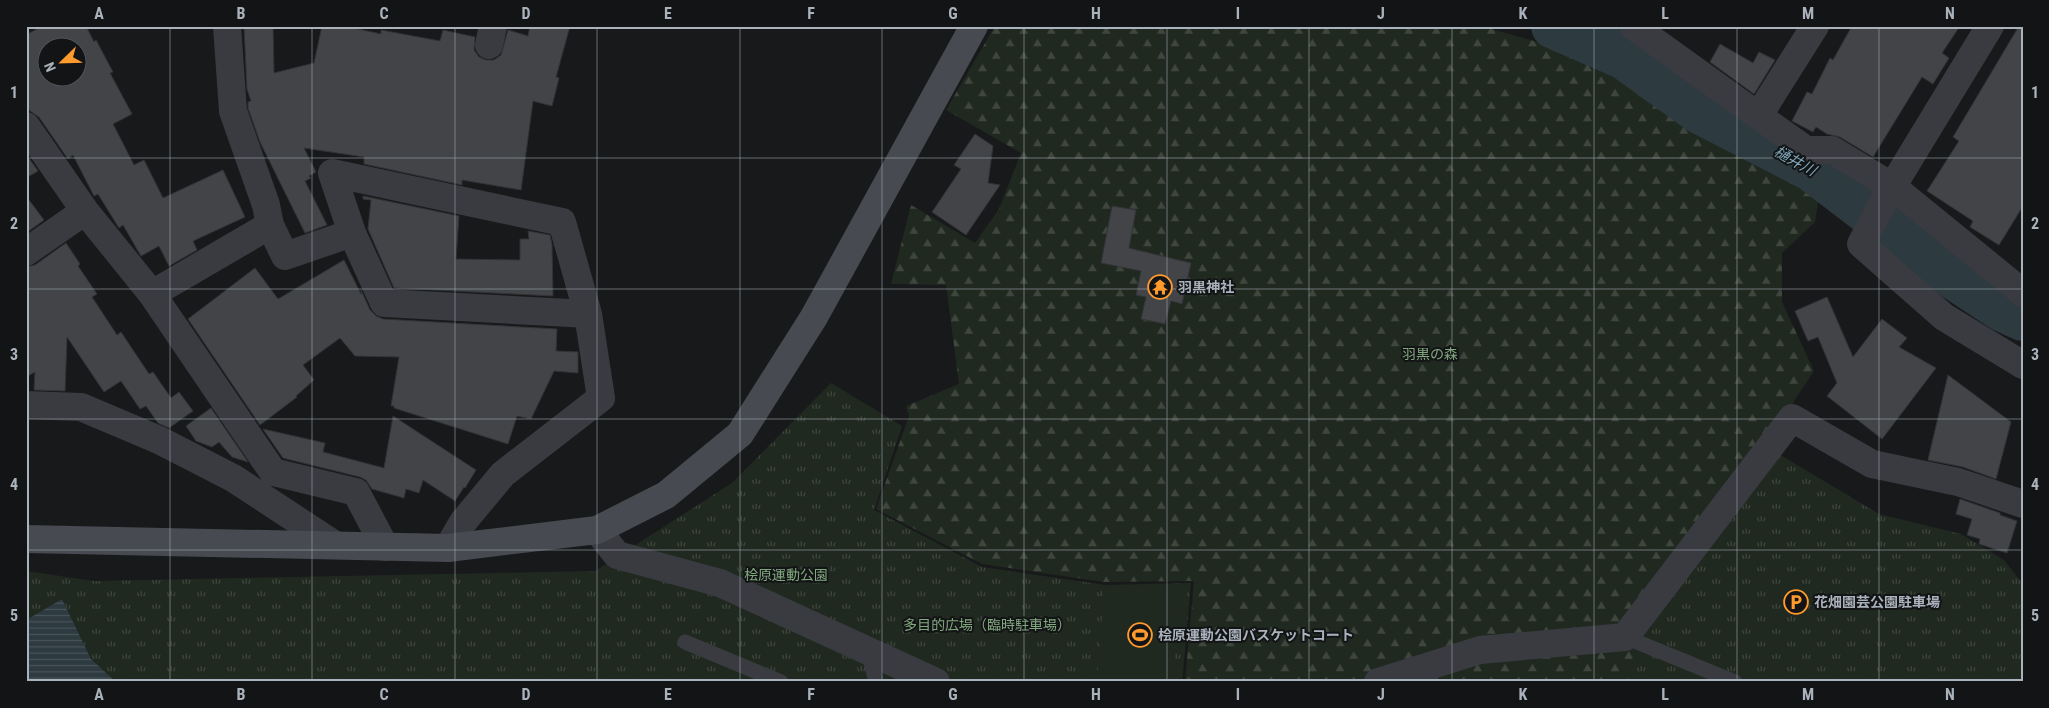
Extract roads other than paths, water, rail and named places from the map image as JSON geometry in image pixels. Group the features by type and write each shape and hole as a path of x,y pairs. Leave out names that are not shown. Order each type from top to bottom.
{"street":[{"path":"227,26 233,112 266,205 270,225 285,256 352,233"},
{"path":"26,539 448,548 597,530 666,495 740,434 814,317 974,26"},
{"path":"1634,26 1806,150 1832,150 2021,289"},
{"path":"1759,115 1815,26"},
{"path":"1990,26 1864,235 1861,244 1944,317 2023,365"},
{"path":"26,126 85,211 152,294 273,472 356,492 385,547"},
{"path":"448,548 464,522 503,474 600,398 588,314 562,222 332,173 352,233 384,303 588,314"},
{"path":"26,252 85,211"},
{"path":"152,294 270,225"},
{"path":"26,405 81,407 159,440 232,478 334,545"},
{"path":"1378,682 1480,650 1625,637 1792,418 1872,464 1958,482 2023,504"},
{"path":"597,530 617,555 720,583 936,682"}],"lane":[{"path":"1625,637 1704,676 1735,682"},
{"path":"685,642 781,682"},
{"path":"868,651 876,682"}],"waterway":[{"name":"樋井川","path":"1554,26 1625,57 1700,111 1811,168 1947,272 2003,309 2023,318"}],"place":[{"name":"羽黒神社","path":"1160,287"},
{"name":"花畑園芸公園駐車場","path":"1796,602"},
{"name":"桧原運動公園バスケットコート","path":"1140,635"}],"park label":[{"name":"羽黒の森","path":"1430,354"},
{"name":"桧原運動公園","path":"786,575"},
{"name":"多目的広場（臨時駐車場）","path":"987,625"}]}
